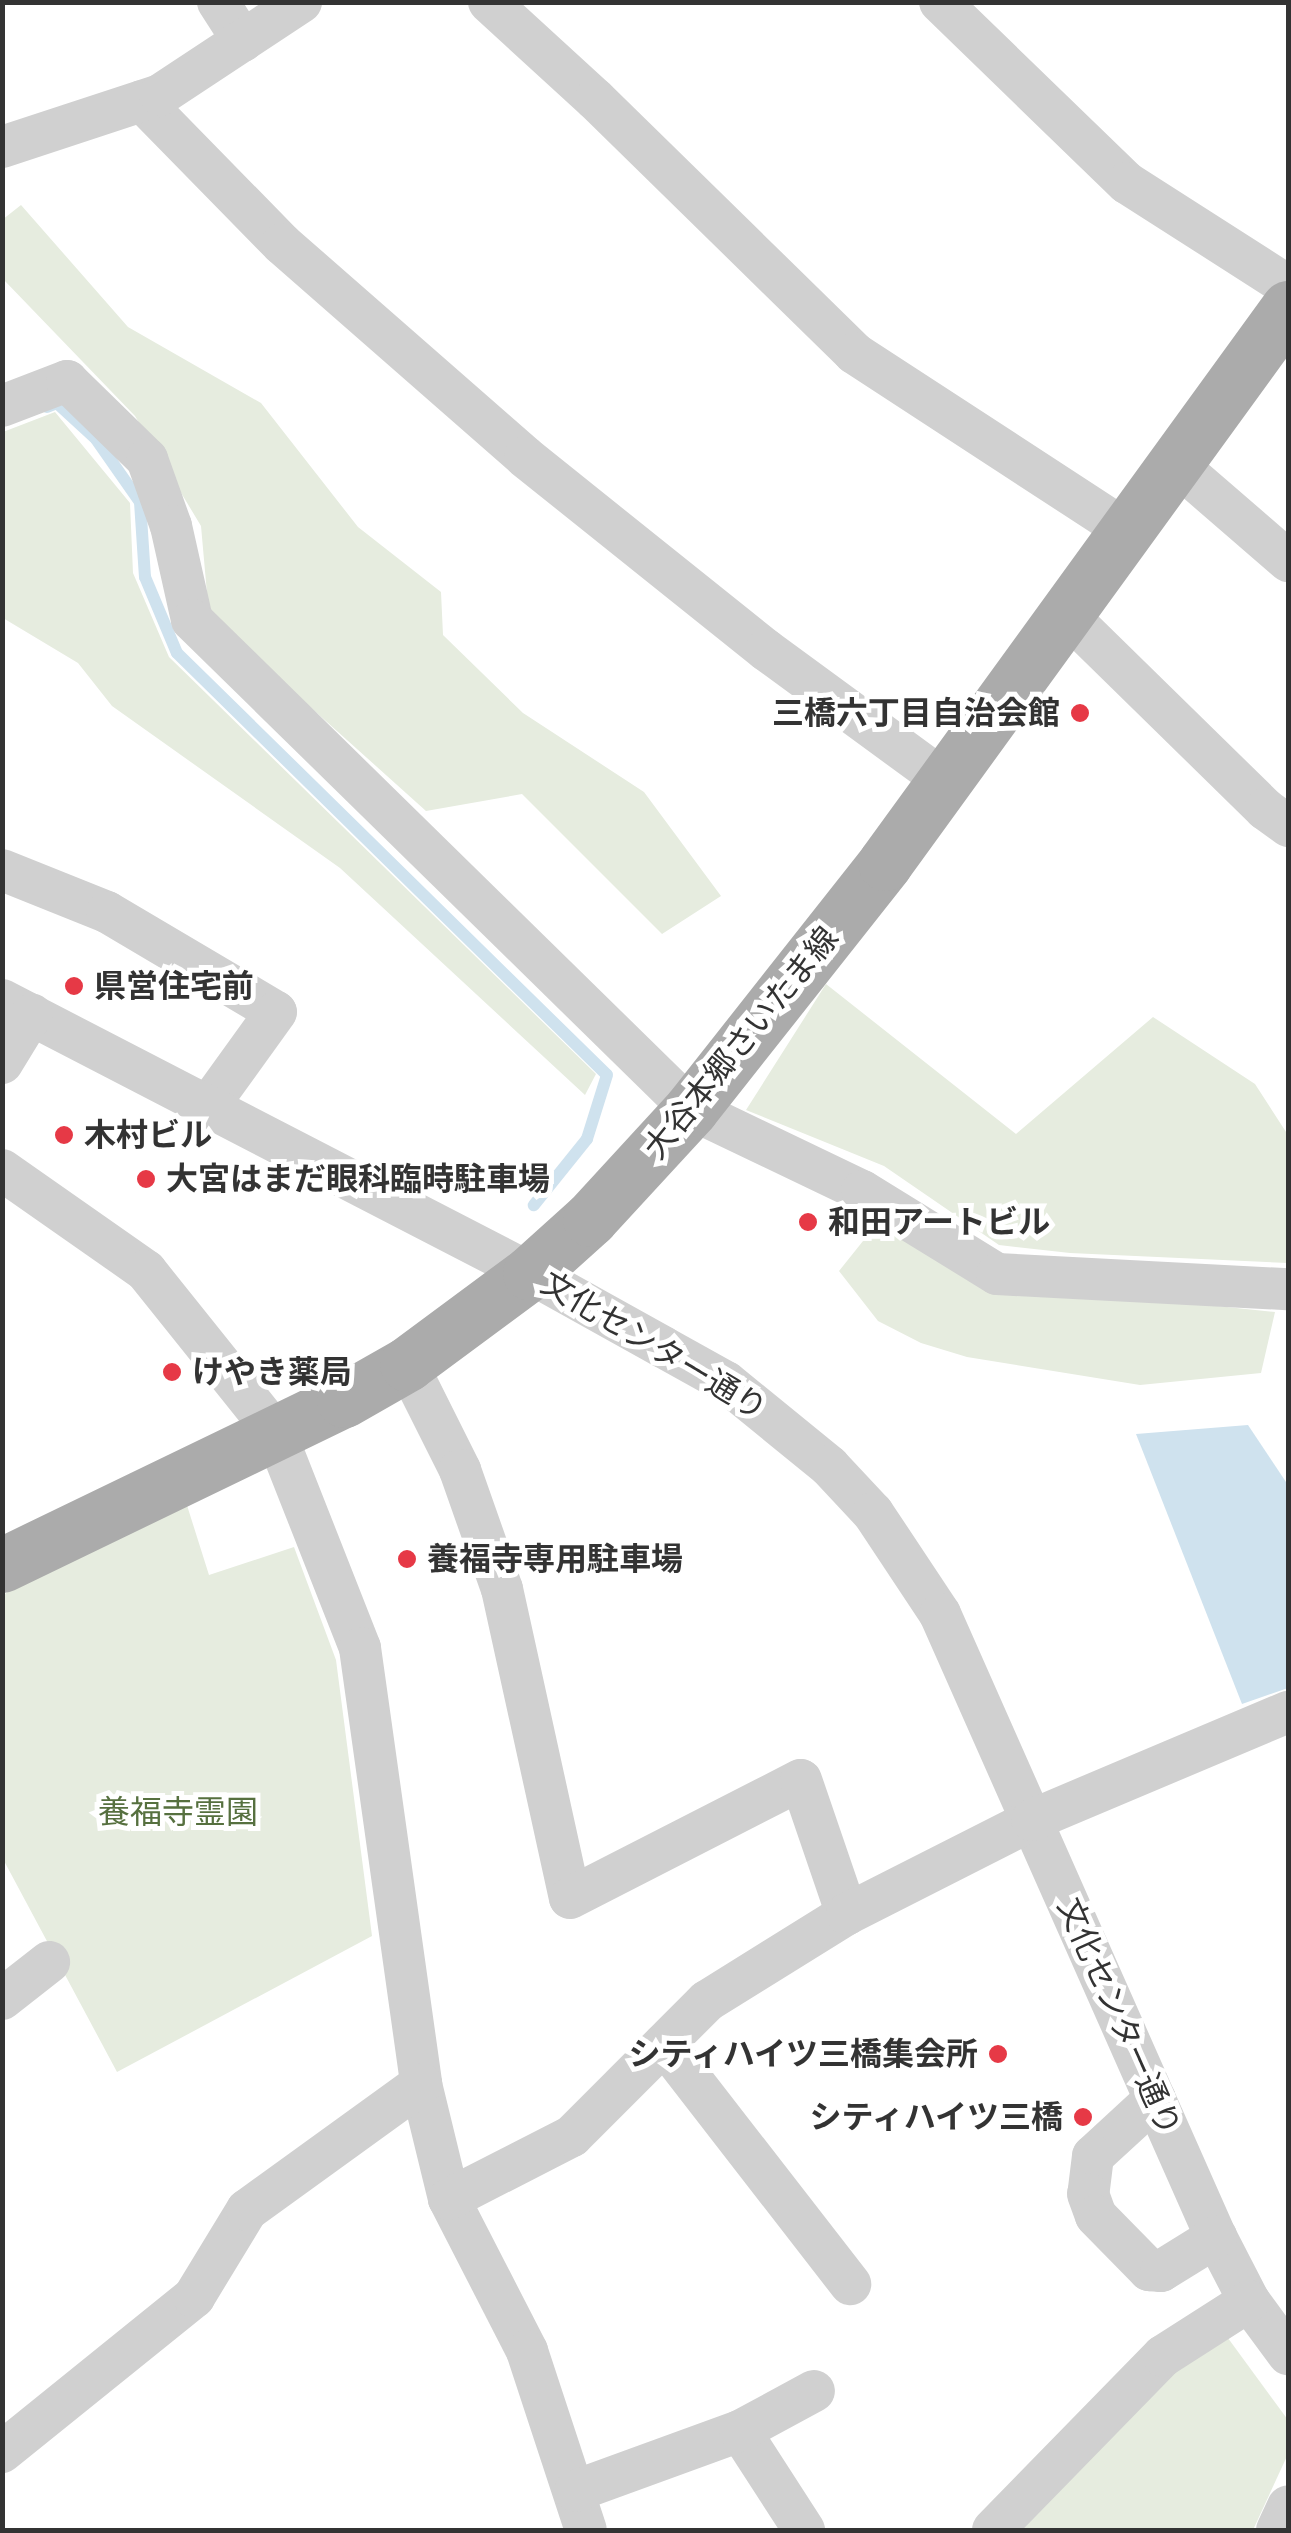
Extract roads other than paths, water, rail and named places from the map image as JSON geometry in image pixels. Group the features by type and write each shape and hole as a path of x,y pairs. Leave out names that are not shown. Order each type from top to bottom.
{"main road":[{"name":"大谷本郷さいたま線","path":"3,1563 407,1364 530,1273 640,1168 946,781 1288,308"}],"street":[{"path":"218,2 242,41"},
{"path":"2,147 160,96 301,2"},
{"path":"489,2 596,98 854,353 1126,530"},
{"path":"940,2 1127,183 1288,286"},
{"path":"142,101 282,244 524,456 766,650 946,781"},
{"path":"2,406 67,381 147,459 170,526 192,620 691,1108 862,1190 997,1274 1288,1289"},
{"path":"1175,463 1288,560"},
{"path":"1066,614 1265,809 1288,826"},
{"path":"2,870 107,912 276,1012 210,1105"},
{"path":"2,1063 17,1007"},
{"name":"文化センター通り","path":"17,1007 530,1273 726,1382 782,1423 862,1501 940,1614 1216,2237 1249,2301 1288,2354"},
{"path":"2,1170 146,1271 274,1432 360,1648 421,2084 449,2199 528,2351 581,2511 814,2391"},
{"path":"407,1364 460,1470 502,1589 570,1898 801,1780 848,1914"},
{"path":"449,2199 572,2136 708,2001 848,1914 1032,1820 1288,1712"},
{"path":"2,2000 49,1962"},
{"path":"664,2044 850,2284"},
{"path":"2,2452 194,2297 247,2210 421,2084"},
{"path":"1155,2099 1094,2156 1088,2172 1088,2194 1096,2216 1149,2270 1161,2271 1216,2237"},
{"path":"993,2530 1163,2356 1249,2301"},
{"path":"740,2431 804,2530"},
{"path":"1277,2530 1288,2506"}],"water":[{"path":"1248,1425 1288,1485 1288,1688 1242,1704 1136,1434"}],"waterway":[{"path":"47,407 57,403 96,439 140,502 145,577 177,653 607,1075 587,1139 534,1205"}],"place":[{"name":"三橋六丁目自治会館","path":"1080,713"},
{"name":"県営住宅前","path":"74,986"},
{"name":"木村ビル","path":"64,1135"},
{"name":"大宮はまだ眼科臨時駐車場","path":"146,1179"},
{"name":"和田アートビル","path":"808,1222"},
{"name":"けやき薬局","path":"172,1372"},
{"name":"養福寺専用駐車場","path":"407,1559"},
{"name":"シティハイツ三橋集会所","path":"998,2054"},
{"name":"シティハイツ三橋","path":"1083,2117"}],"park label":[{"name":"養福寺霊園","path":"178,1812"}]}
